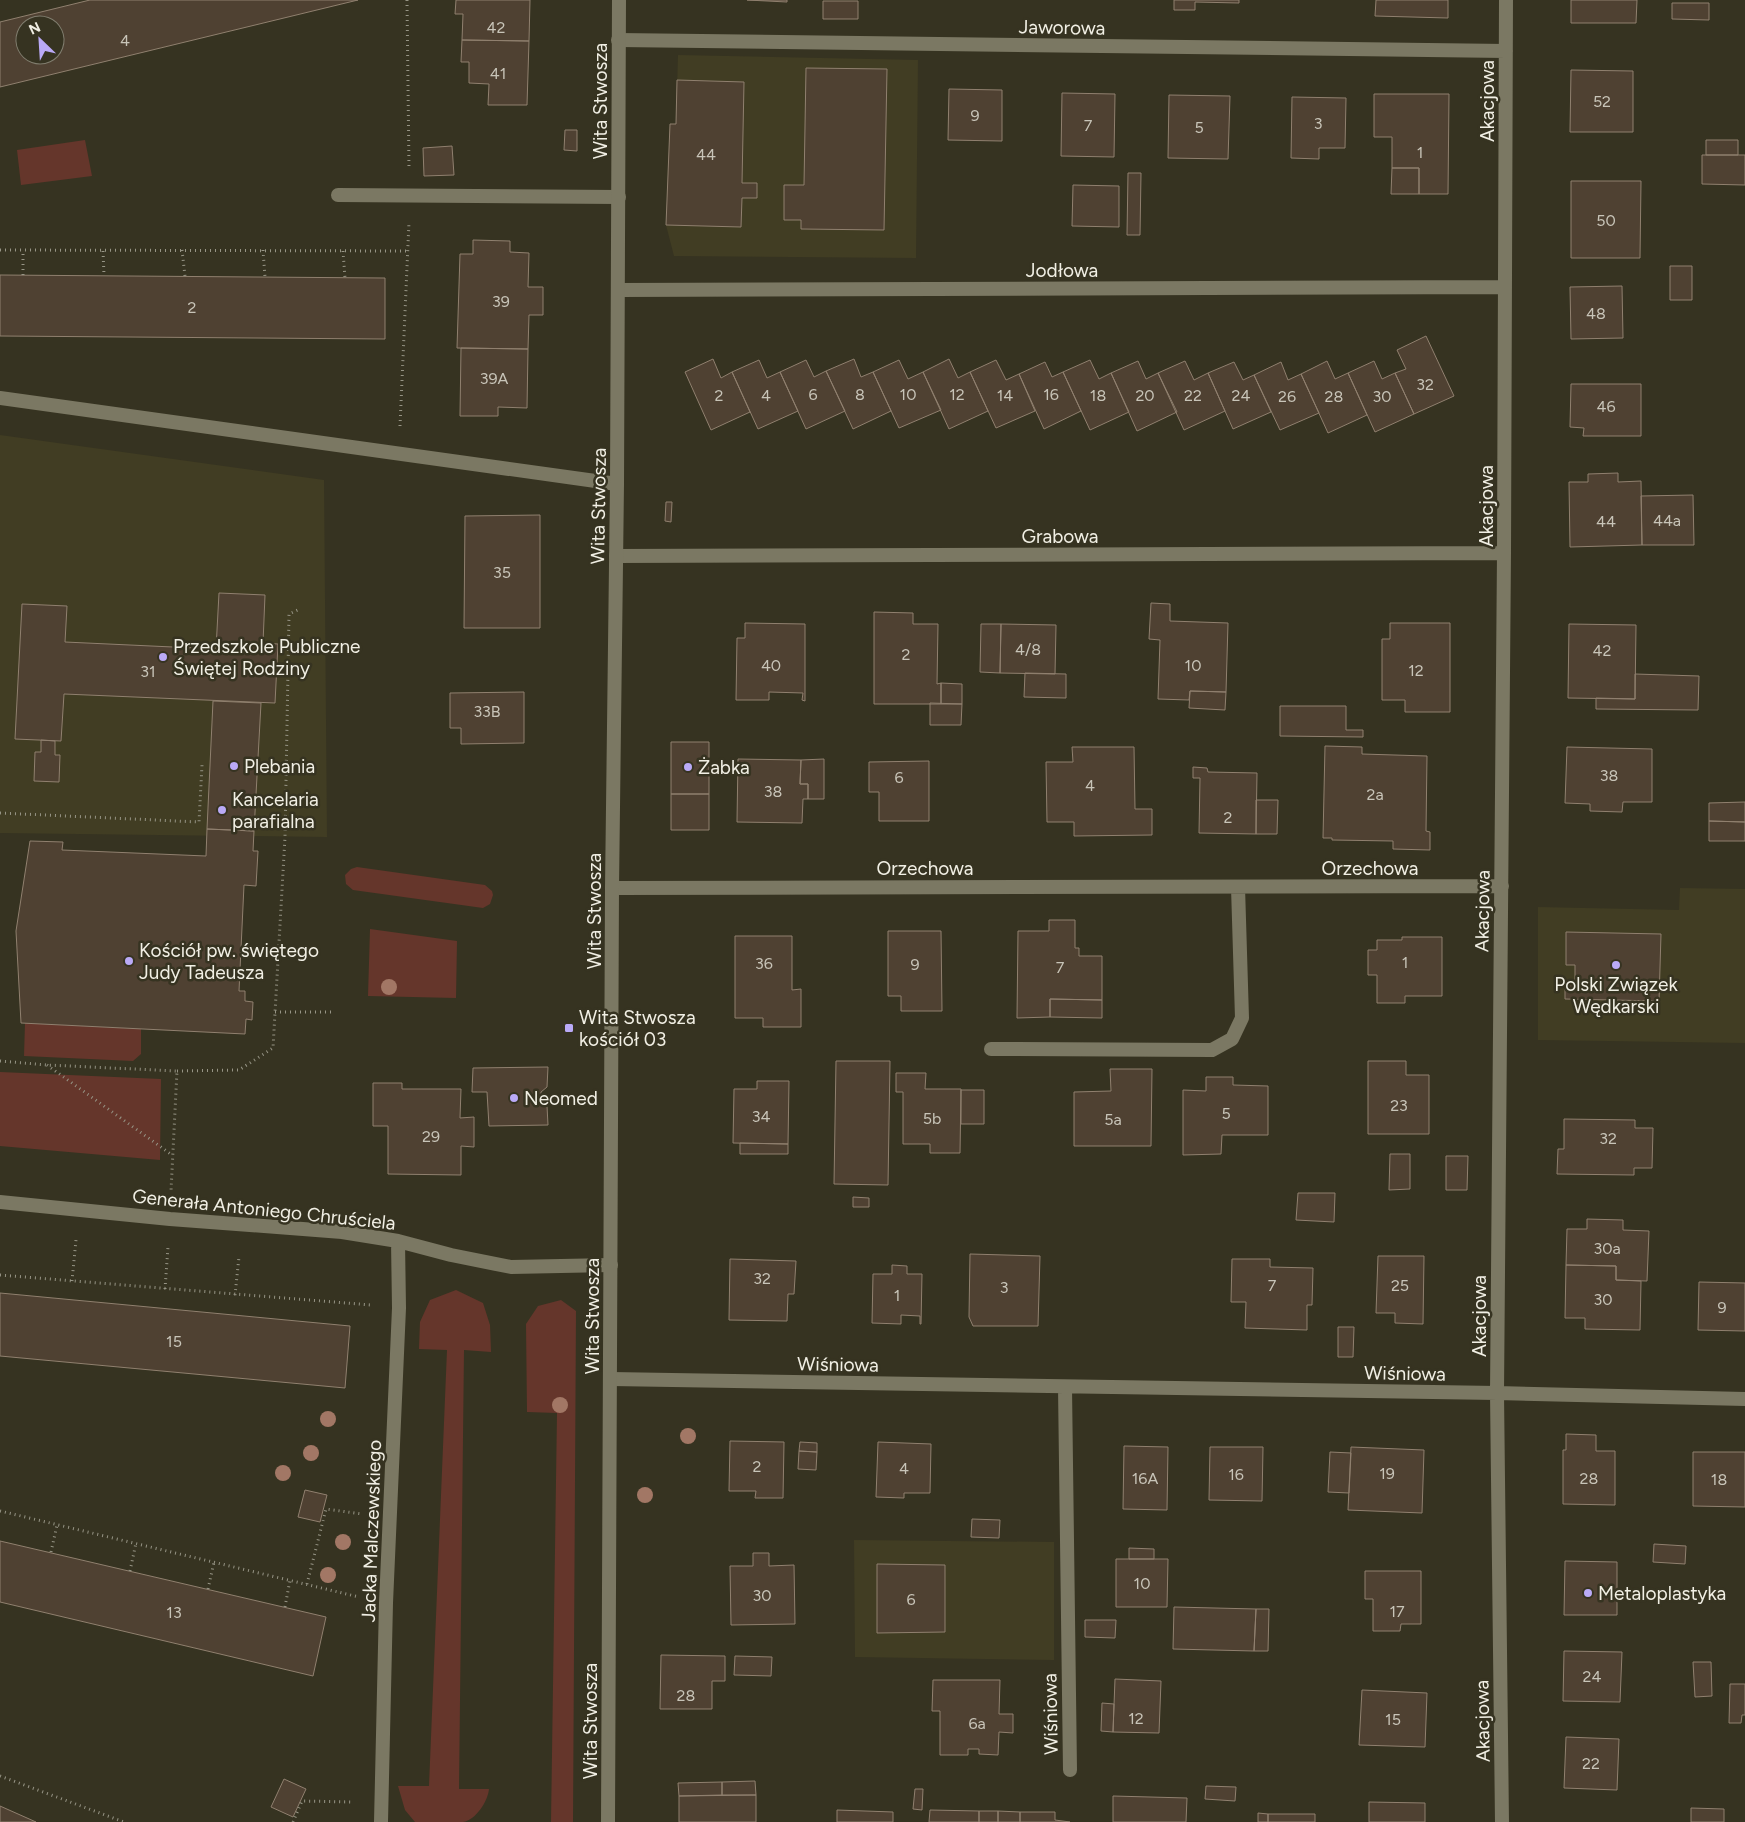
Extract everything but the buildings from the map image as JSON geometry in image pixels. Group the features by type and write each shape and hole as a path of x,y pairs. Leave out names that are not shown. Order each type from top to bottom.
{"street":[{"name":"Wita Stwosza","path":"608,1822 612,888 617,484 619,0"},
{"name":"Akacjowa","path":"1502,1822 1497,1393 1502,886 1506,0"},
{"name":"Jaworowa","path":"618,40 1506,51"},
{"path":"338,195 619,197"},
{"name":"Jodłowa","path":"618,290 1505,287"},
{"path":"0,398 617,484"},
{"name":"Grabowa","path":"616,556 1504,553"},
{"name":"Orzechowa","path":"612,888 1502,886"},
{"path":"992,1049 1212,1050 1232,1039 1242,1018 1238,887"},
{"name":"Generała Antoniego Chruściela","path":"0,1202 170,1219 342,1232 398,1241 451,1255 511,1267 611,1265"},
{"name":"Jacka Malczewskiego","path":"381,1822 386,1603 398,1308 398,1241"},
{"name":"Wiśniowa","path":"611,1379 1497,1393 1745,1399"},
{"name":"Wiśniowa","path":"1065,1387 1070,1770"}],"path":[{"path":"399,454 410,196 406,0"},
{"path":"0,250 407,251"},
{"path":"23,250 23,275"},
{"path":"182,250 185,276"},
{"path":"262,250 265,277"},
{"path":"102,251 104,275"},
{"path":"343,251 345,278"},
{"path":"0,1061 177,1071 239,1070 273,1048 285,837 290,614 300,610"},
{"path":"0,813 199,822 202,765"},
{"path":"275,1012 333,1012"},
{"path":"47,1065 173,1156"},
{"path":"165,1289 177,1071"},
{"path":"72,1281 76,1240"},
{"path":"234,1295 239,1257"},
{"path":"0,1275 398,1308"},
{"path":"307,1584 326,1509 365,1514"},
{"path":"0,1511 386,1603"},
{"path":"50,1552 57,1525"},
{"path":"130,1571 136,1544"},
{"path":"208,1589 214,1562"},
{"path":"285,1607 290,1580"},
{"path":"0,1776 124,1822"},
{"path":"293,1822 302,1801 351,1802"}],"shaded area":[{"path":"678,55 918,60 916,258 674,256 666,225 670,124 676,124"},
{"path":"85,140 92,176 21,185 17,150"},
{"name":"Przedszkole Publiczne Świętej Rodziny","path":"0,435 324,480 327,837 0,833"},
{"path":"357,867 485,885 492,891 493,895 490,904 483,908 353,890 346,884 345,875 351,869"},
{"path":"1680,888 1745,889 1745,1043 1538,1040 1538,907 1679,910"},
{"path":"370,929 457,941 456,998 368,996"},
{"path":"25,1023 141,1029 141,1054 133,1061 24,1056"},
{"path":"0,1072 161,1079 160,1160 0,1146"},
{"path":"456,1290 483,1303 490,1325 491,1352 464,1350 459,1789 489,1789 481,1809 468,1820 463,1822 415,1822 405,1810 398,1786 429,1786 447,1350 419,1349 420,1322 430,1300"},
{"path":"561,1300 576,1311 573,1822 551,1822 557,1413 527,1412 526,1324 538,1306"},
{"path":"854,1540 1054,1542 1054,1660 855,1657"}],"place":[{"name":"Przedszkole Publiczne Świętej Rodziny","path":"163,657"},
{"name":"Plebania","path":"234,766"},
{"name":"Żabka","path":"688,767"},
{"name":"Kancelaria parafialna","path":"222,810"},
{"name":"Kościół pw. świętego Judy Tadeusza","path":"129,961"},
{"name":"Polski Związek Wędkarski","path":"1616,965"},
{"name":"Wita Stwosza kościół 03","path":"569,1028"},
{"name":"Neomed","path":"514,1098"},
{"name":"Metaloplastyka","path":"1588,1593"}]}
